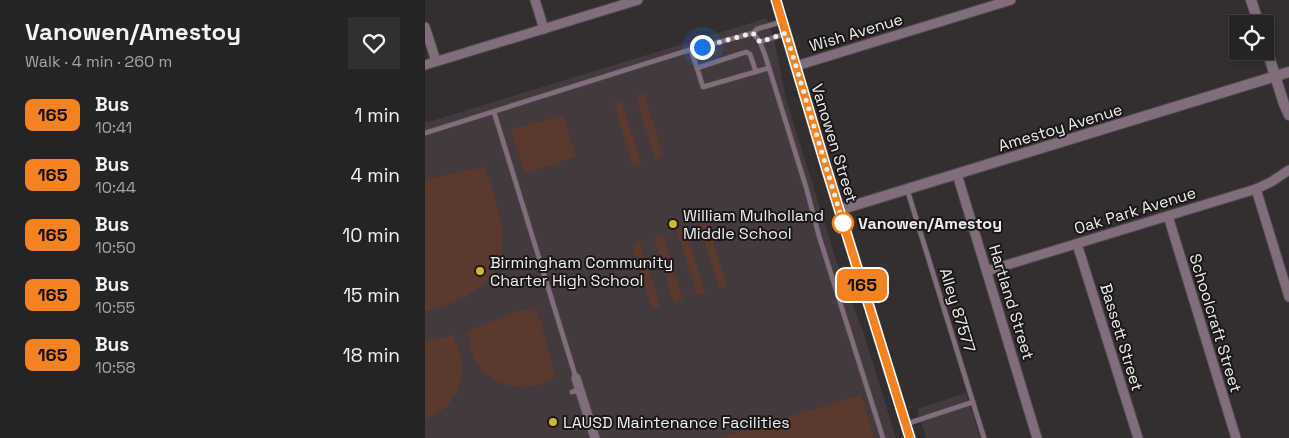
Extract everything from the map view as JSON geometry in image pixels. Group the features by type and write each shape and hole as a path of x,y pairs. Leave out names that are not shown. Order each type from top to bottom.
{"main road":[{"name":"Vanowen Street","path":"776,0 910,438"}],"street":[{"path":"535,0 544,29"},
{"path":"425,65 638,0"},
{"name":"Wish Avenue","path":"796,66 1011,0"},
{"path":"1251,0 1256,15"},
{"path":"425,27 436,61"},
{"path":"1270,60 1289,115"},
{"name":"Amestoy Avenue","path":"839,210 1289,72"},
{"name":"Oak Park Avenue","path":"987,271 1256,189 1289,170"},
{"name":"Hartland Street","path":"957,174 1037,438"},
{"path":"1256,189 1289,297"},
{"name":"Schoolcraft Street","path":"1168,216 1236,438"},
{"name":"Bassett Street","path":"1077,244 1137,438"},
{"path":"576,378 576,391 595,438"}],"lane":[{"path":"425,133 691,50 753,33 757,29 783,21"},
{"path":"753,33 760,42 769,68 806,187 817,232 883,438"},
{"path":"760,42 786,33"},
{"path":"691,50 703,87 769,68"},
{"path":"697,68 746,52 751,54 756,72"},
{"path":"494,112 576,378"},
{"name":"Alley 87577","path":"907,189 984,438"},
{"path":"906,424 973,402"}],"shaded area":[{"name":"William Mulholland Middle School","path":"767,18 775,44 786,99 840,272 863,331 896,438 425,438 425,123"},
{"path":"644,93 663,155 655,158 636,96"},
{"path":"621,101 641,162 632,165 614,103"},
{"path":"563,115 576,157 525,174 511,130"},
{"path":"484,167 500,218 502,240 499,259 491,276 476,290 455,302 425,311 425,180"},
{"path":"707,221 727,286 719,288 699,223"},
{"path":"685,228 705,293 697,295 677,230"},
{"path":"663,235 683,300 674,302 654,237"},
{"path":"640,242 660,306 652,309 632,244"},
{"path":"532,308 538,311 555,378 524,387 515,387 499,382 484,372 478,365 471,351 467,331"},
{"path":"453,335 460,351 462,367 462,377 459,386 455,395 442,410 425,419 425,342"},
{"path":"966,393 980,438 926,438 917,409"},
{"path":"861,395 874,438 719,438"}],"bus line":[{"name":"165","path":"776,0 910,438"}],"place":[{"name":"Vanowen/Amestoy","path":"843,223"},
{"name":"William Mulholland Middle School","path":"673,224"},
{"name":"Birmingham Community Charter High School","path":"480,271"},
{"name":"LAUSD Maintenance Facilities","path":"553,422"}],"route":[{"path":"702,47 753,33 760,42 786,33 843,223"}]}
